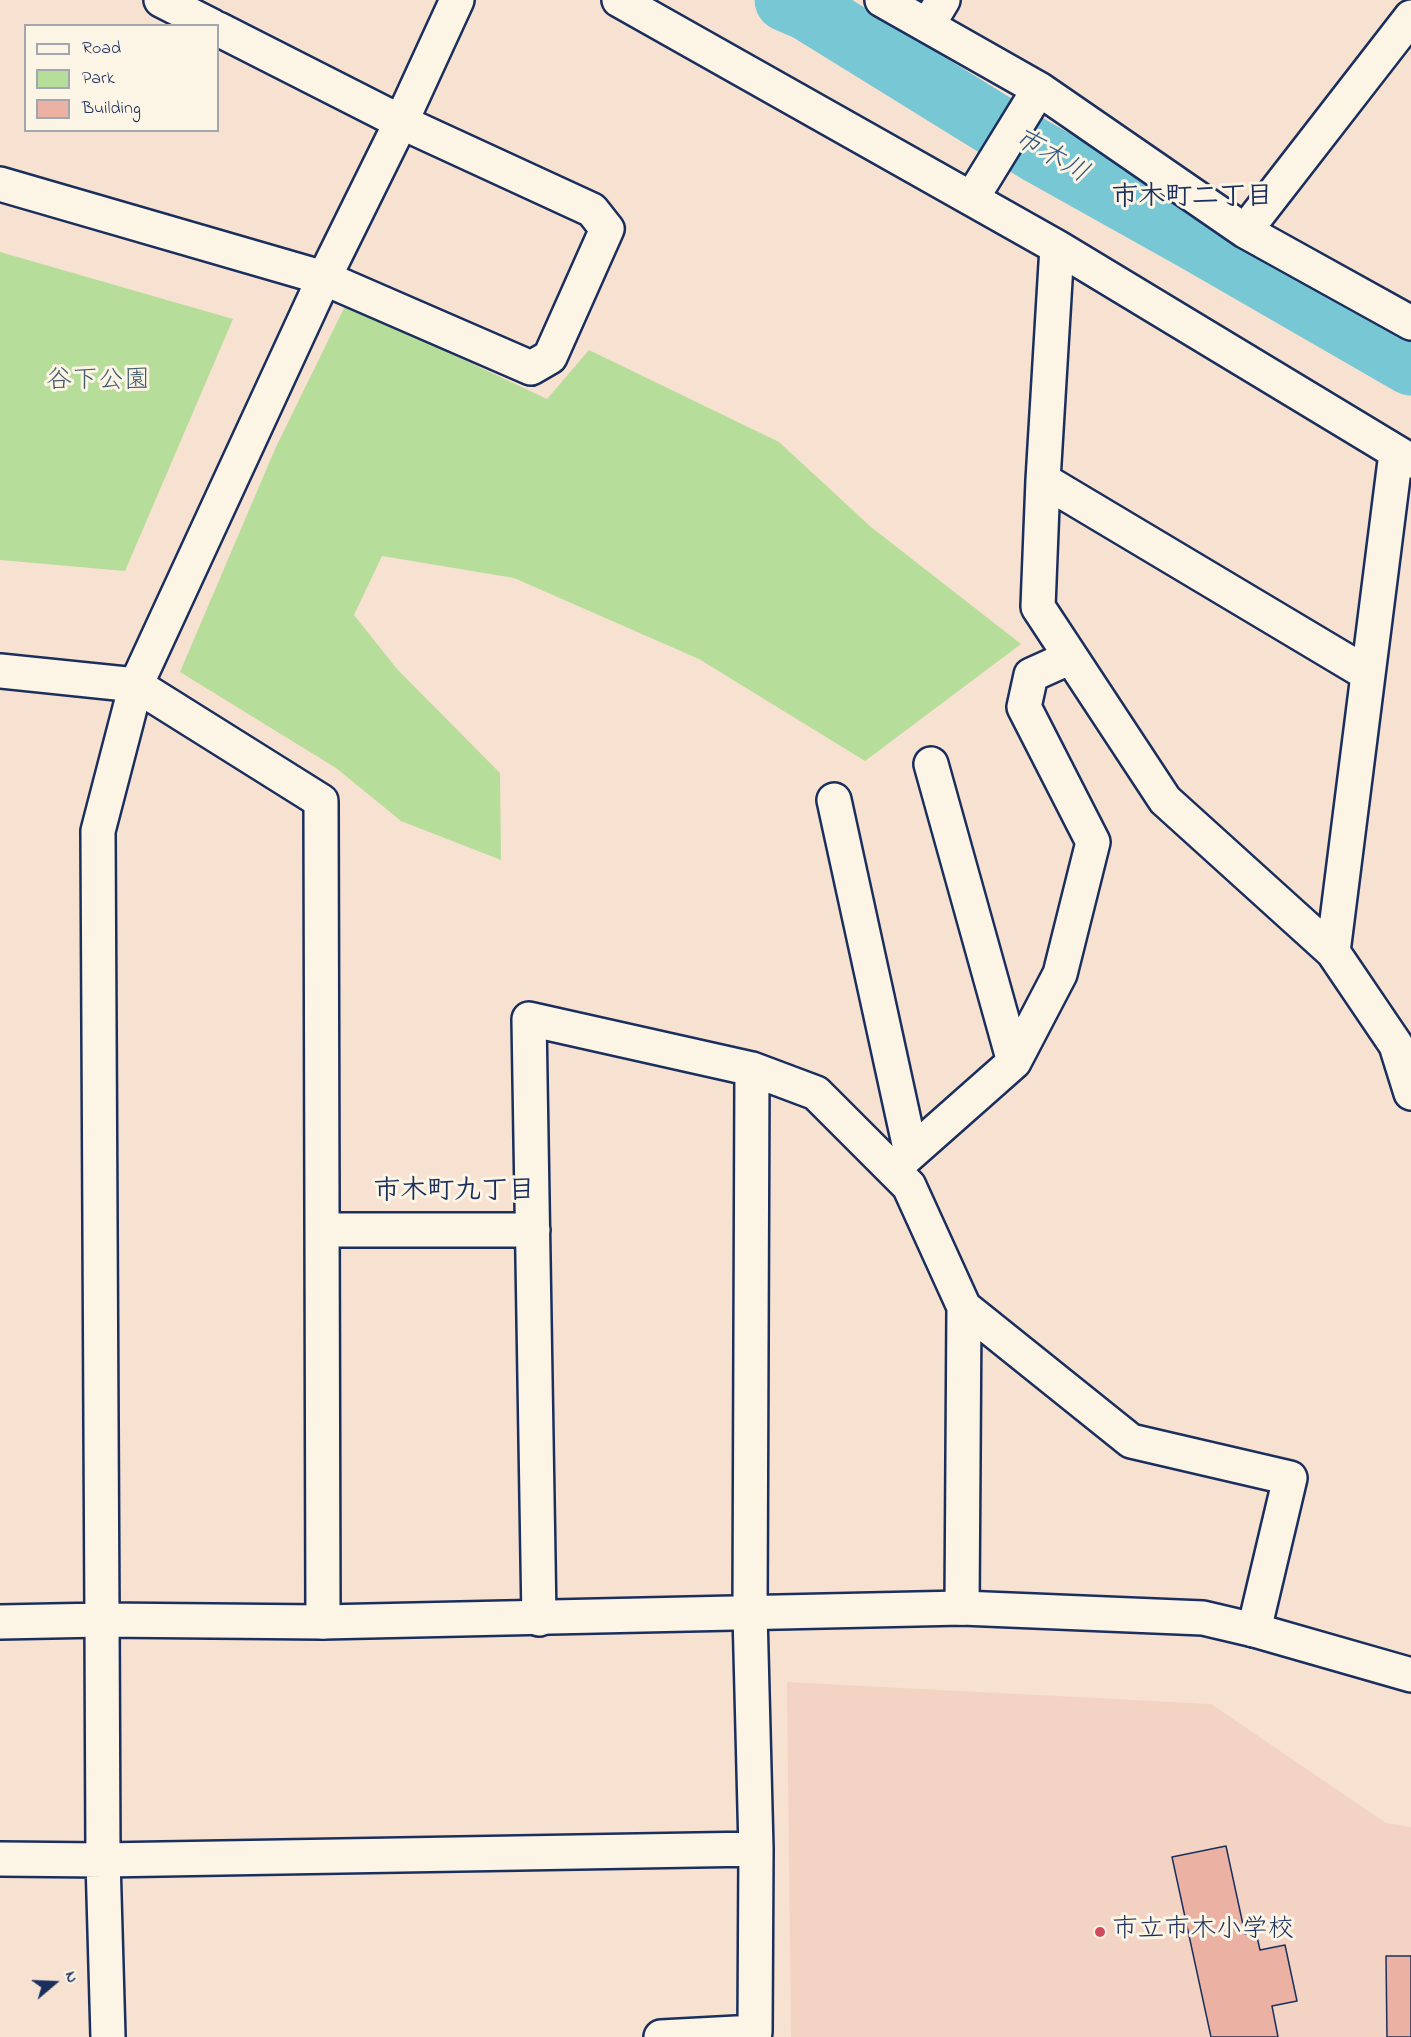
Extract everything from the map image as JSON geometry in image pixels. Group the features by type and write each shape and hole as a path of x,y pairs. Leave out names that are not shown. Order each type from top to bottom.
{"street":[{"path":"161,0 208,24"},
{"path":"108,2037 103,1860 98,831 136,685 324,278 401,122 457,0"},
{"path":"620,0 979,188 1057,247 1403,457 1368,674 1333,952"},
{"path":"882,0 936,13 1033,100 1245,231 1411,323"},
{"path":"1245,231 1411,18"},
{"path":"0,184 324,278 531,368 550,357 607,229 592,210 401,122 219,29"},
{"path":"979,188 1033,100"},
{"path":"1057,247 1038,607 1165,800 1333,952 1396,1045 1411,1093"},
{"path":"1043,480 1368,674"},
{"path":"902,1161 1014,1062 1060,974 1093,842 1024,706 1031,675 1071,657"},
{"path":"0,671 136,685 321,801 323,1622"},
{"path":"931,764 1014,1062"},
{"path":"834,800 902,1161 909,1186 964,1307 962,1608"},
{"path":"539,1619 529,1019 752,1069 816,1094 902,1161"},
{"path":"662,2037 755,2032 756,1849 750,1613 752,1069"},
{"path":"322,1230 533,1230"},
{"path":"964,1307 1131,1441 1290,1478 1254,1630"},
{"path":"0,1622 539,1619 962,1608 1203,1618 1254,1630 1411,1675"},
{"path":"0,1859 103,1860 756,1849"}],"shaded area":[{"name":"市立市木小学校","path":"787,1682 1211,1704 1386,1823 1411,1827 1411,2037 791,2037"}],"green space":[{"name":"谷下公園","path":"0,252 233,319 125,571 0,560"},
{"path":"346,304 547,399 589,350 779,442 871,527 1021,644 865,761 699,659 514,578 382,556 354,615 397,669 500,773 501,860 401,821 336,768 180,672 275,449"}],"building":[{"path":"1226,1846 1245,1934 1256,1932 1260,1950 1285,1945 1297,2001 1272,2006 1278,2037 1211,2037 1172,1857"},
{"path":"1386,1956 1411,1956 1411,2037 1387,2037"}],"waterway":[{"name":"市木川","path":"786,0 807,9 1035,150 1411,364"}],"place":[{"name":"市立市木小学校","path":"1100,1932"}],"district":[{"name":"市木町二丁目","path":"1192,200"},
{"name":"市木町九丁目","path":"454,1194"}]}
